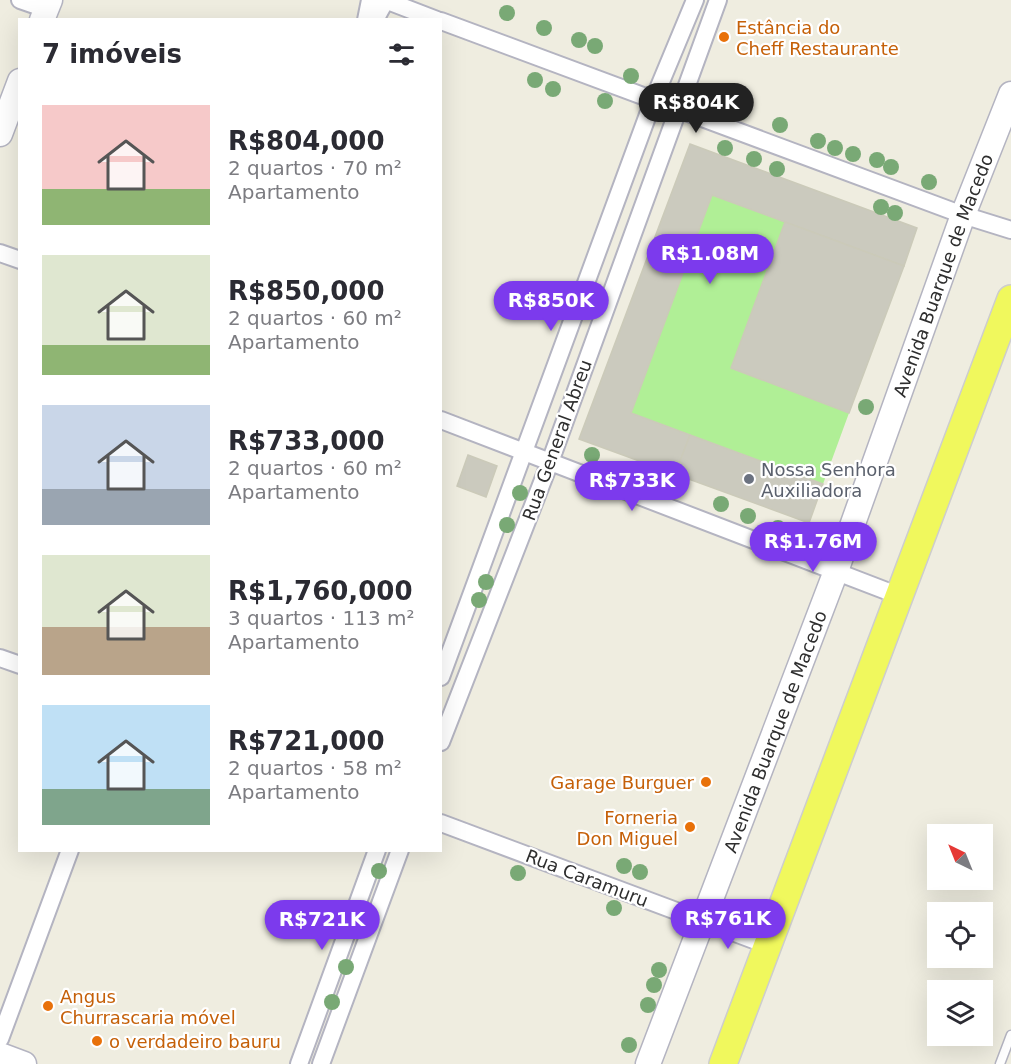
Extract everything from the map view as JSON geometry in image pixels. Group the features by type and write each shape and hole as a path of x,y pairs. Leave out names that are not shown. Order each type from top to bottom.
{"main road":[{"path":"0,134 18,86"},
{"name":"Avenida Buarque de Macedo","path":"648,1064 836,571 963,215 1011,94"},
{"path":"723,1064 897,595 1011,299"},
{"path":"0,1055 24,1064"}],"street":[{"path":"20,0 46,10"},
{"path":"366,18 370,0"},
{"path":"376,18 386,0 434,18"},
{"name":"Rua General Abreu","path":"442,674 653,101 695,0"},
{"name":"Rua General Abreu","path":"442,739 550,462 676,109 718,0"},
{"path":"442,21 963,215 1011,230"},
{"path":"0,253 18,259"},
{"path":"442,420 897,595"},
{"path":"0,658 18,664"},
{"name":"Rua Caramuru","path":"442,823 767,945"},
{"path":"0,1039 69,852"},
{"path":"299,1064 375,852"},
{"path":"321,1064 399,852"}],"lane":[{"path":"1000,1064 1011,1035"}],"green space":[{"path":"712,195 785,222 731,368 849,413 823,484 631,413"}],"building":[{"path":"690,144 917,228 904,266 712,195 631,413 690,435 675,474 579,439"},
{"path":"785,222 904,266 849,413 731,368"},
{"name":"Nossa Senhora Auxiliadora","path":"690,435 823,484 809,523 675,474"},
{"path":"468,455 497,466 486,497 457,486"}],"place":[{"name":"Estância do Cheff Restaurante","path":"724,37"},
{"name":"Nossa Senhora Auxiliadora","path":"749,479"},
{"name":"Garage Burguer","path":"706,782"},
{"name":"Forneria Don Miguel","path":"690,827"},
{"name":"Angus Churrascaria móvel","path":"48,1006"},
{"name":"o verdadeiro bauru","path":"97,1041"}]}
